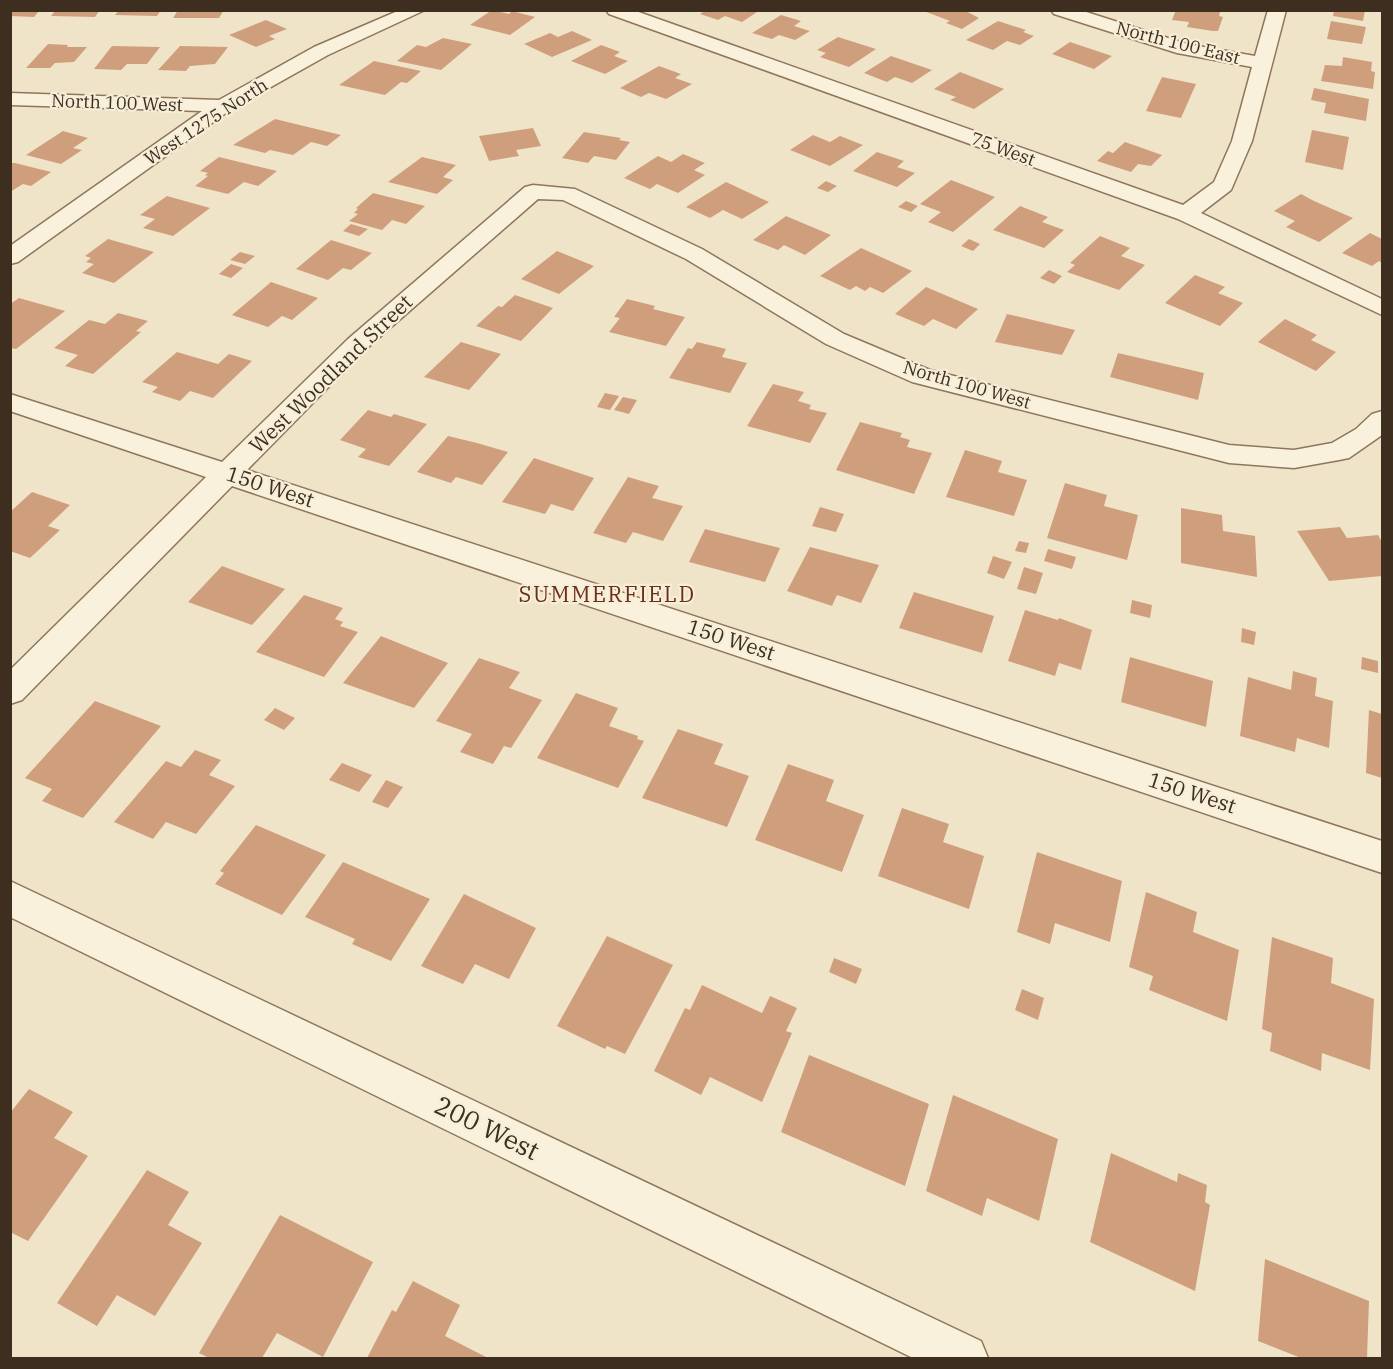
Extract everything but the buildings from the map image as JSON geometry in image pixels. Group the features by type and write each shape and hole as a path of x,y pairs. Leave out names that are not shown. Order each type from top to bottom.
{"street":[{"name":"West 1275 North","path":"10,256 223,106 321,51 416,10"},
{"name":"75 West","path":"615,10 1186,214 1383,308"},
{"name":"North 100 East","path":"1060,10 1184,49 1263,63"},
{"path":"1186,214 1223,185 1242,141 1277,10"},
{"path":"364,15 384,24"},
{"name":"North 100 West","path":"10,99 223,106"},
{"name":"North 100 West","path":"533,192 567,194 694,254 835,339 921,376 1229,454 1294,459 1339,451 1366,435 1383,420"},
{"name":"West Woodland Street","path":"10,691 357,344 533,192"},
{"name":"150 West","path":"10,402 1383,857"},
{"name":"200 West","path":"10,898 964,1359"}],"district":[{"name":"SUMMERFIELD","path":"607,594"}]}
